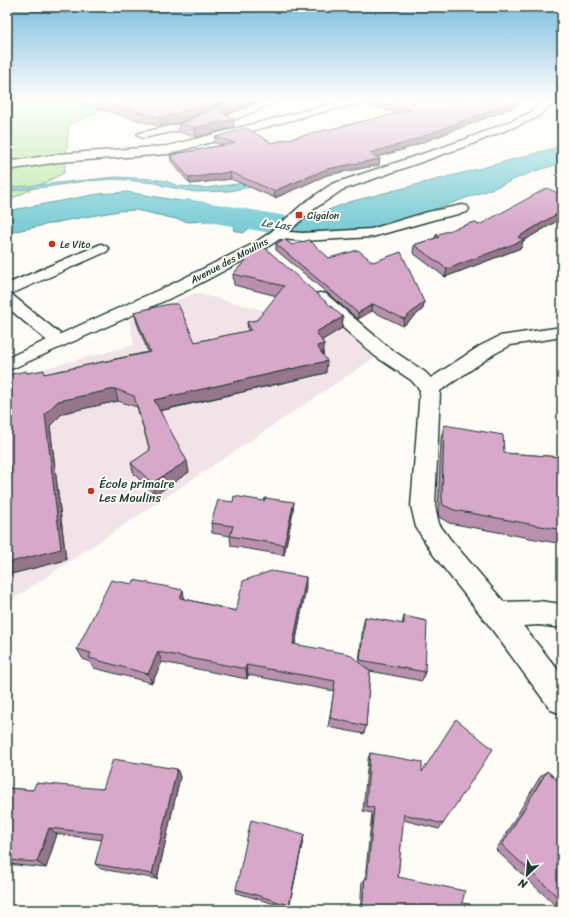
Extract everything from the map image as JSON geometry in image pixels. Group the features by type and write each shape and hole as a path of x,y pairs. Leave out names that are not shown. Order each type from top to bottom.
{"street":[{"path":"7,166 60,158 162,151 198,142"},
{"name":"Avenue des Moulins","path":"7,365 176,289 258,247 284,228 318,199 344,184 469,142"},
{"path":"284,228 303,237 372,233 432,215 462,209"},
{"path":"258,247 277,260"},
{"path":"7,290 101,249"},
{"path":"306,285 382,352 418,376 430,388 423,506 424,519 441,546 498,615 562,699"},
{"path":"7,298 58,341"},
{"path":"430,388 487,350 506,340 562,332"},
{"path":"498,615 539,613 562,616"}],"shaded area":[{"name":"École primaire Les Moulins","path":"195,293 340,329 344,327 374,358 7,603 7,378 134,345 129,320"}],"green space":[{"path":"7,142 67,142 64,173 7,201"}],"water":[{"path":"562,146 562,163 532,172 494,188 405,220 375,228 302,231 323,212 349,202"},
{"path":"116,177 152,179 166,181 178,186 204,188 253,182 256,186 229,191 195,192 156,183 115,179 86,181 7,191 7,188"},
{"path":"127,192 266,215 243,233 233,230 236,225 208,221 189,222 136,210 119,211 68,220 7,233 7,211 98,194"}],"building":[{"path":"231,142 272,143 408,142 370,153 380,159 327,169 274,191 230,172 189,178 170,155 235,143"},
{"path":"547,188 562,195 562,211 518,237 524,240 447,269 414,245 439,237 436,235 474,222 479,225"},
{"path":"284,239 292,245 309,240 329,258 358,250 373,262 401,252 424,302 404,319 373,304 358,313 276,244"},
{"path":"264,247 343,317 316,332 324,344 317,346 327,361 154,400 187,461 152,483 131,463 150,450 134,396 115,389 58,401 45,414 61,549 7,563 7,375 26,371 27,373 44,370 44,374 150,352 134,312 169,304 178,304 195,342 251,330 247,322 257,320 284,286 233,274 249,257"},
{"path":"444,425 503,435 504,453 562,457 562,530 454,510 443,505"},
{"path":"234,496 264,501 265,498 294,502 284,545 230,536 233,526 211,523 218,500 233,502"},
{"path":"271,571 306,577 293,644 349,654 370,671 366,726 330,718 335,681 246,665 246,669 158,652 148,674 89,658 91,653 77,649 111,580 133,584 134,580 183,590 180,598 236,611 243,581"},
{"path":"404,616 427,621 425,672 360,660 365,617 404,624"},
{"path":"456,719 493,749 443,824 404,814 398,877 465,891 462,903 470,904 470,910 362,910 365,878 367,879 374,808 366,806 370,753 422,762 422,772"},
{"path":"113,759 177,769 152,874 95,864 103,834 49,828 37,862 7,860 7,788 33,790 36,783 103,789"},
{"path":"547,771 562,784 562,901 502,845"},
{"path":"251,820 304,834 289,905 236,889"},
{"path":"326,907 339,910 325,910"}],"waterway":[{"name":"Le Las","path":"188,209 293,227 379,215"}],"place":[{"name":"Cigalon","path":"299,215"},
{"name":"Le Vito","path":"52,244"},
{"name":"École primaire Les Moulins","path":"91,491"}]}
